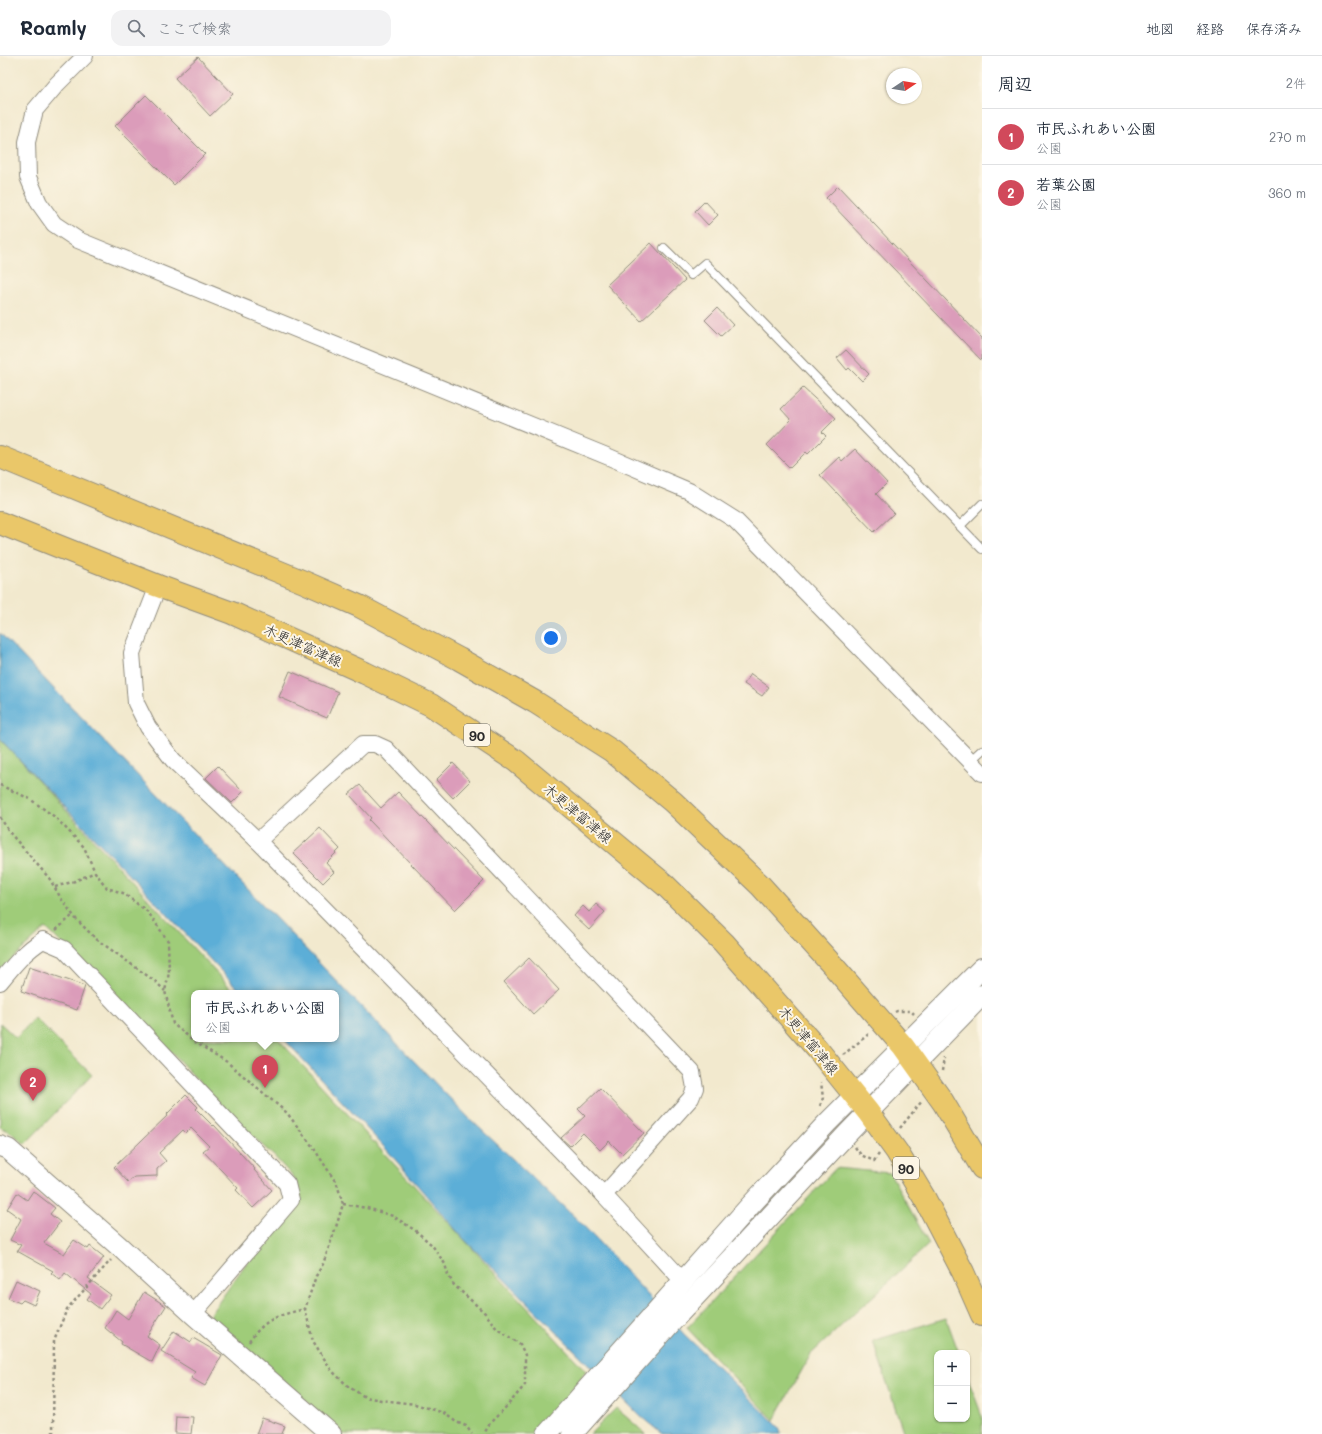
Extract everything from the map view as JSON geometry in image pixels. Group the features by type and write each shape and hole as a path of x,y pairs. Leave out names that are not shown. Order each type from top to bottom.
{"main road":[{"path":"0,457 297,578 359,606 446,652 535,702 612,751 673,802 760,885 883,1022 903,1046 943,1102 982,1168"},
{"name":"木更津富津線","path":"0,523 158,586 232,613 378,680 431,705 516,761 665,885 724,943 831,1066 868,1112 897,1152 925,1199 963,1272 982,1315"}],"street":[{"path":"85,56 57,84 35,110 27,142 28,177 39,203 54,224 78,240 616,460 689,491 706,501 734,520 982,773"},
{"path":"158,586 132,653 136,703 148,727 173,760 258,841 604,1195 683,1281"},
{"path":"258,841 363,744 374,744 386,749 692,1072 695,1088 691,1098 604,1195"},
{"path":"0,982 30,948 43,940 64,949 287,1184 291,1200 193,1314"},
{"path":"672,1308 683,1281 748,1208 854,1094 982,968"},
{"path":"547,1434 600,1388 672,1308 868,1112 982,995"},
{"path":"0,1146 8,1149 121,1248 193,1314 331,1434"},
{"path":"572,1434 600,1388"}],"lane":[{"path":"664,248 691,276 704,263 982,549"},
{"path":"960,526 982,504"},
{"path":"970,761 982,750"}],"path":[{"path":"0,817 10,833 49,878 73,914 96,939 156,982 165,991"},
{"path":"54,887 75,881 95,872"},
{"path":"43,940 73,914"},
{"path":"822,1098 821,1074 897,1011 911,1011"},
{"path":"860,1155 874,1161 941,1078 945,1051"},
{"path":"343,1204 367,1208 393,1216 416,1231 432,1245 445,1264 448,1275 454,1285 485,1313 497,1329 520,1344 525,1355 525,1385 490,1423 484,1434"},
{"path":"53,1434 54,1341 67,1310 121,1248"},
{"path":"240,1355 253,1336 270,1320 287,1313 305,1309"}],"green space":[{"path":"0,739 232,990 191,990 191,1042 281,1042 586,1371 539,1434 343,1434 209,1316 298,1190 295,1179 274,1156 237,1122 173,1054 46,928 0,970"},
{"path":"35,1018 92,1075 25,1144 9,1131 0,1127 0,1023 16,1038"},
{"path":"836,1168 890,1173 929,1244 811,1354 774,1420 687,1328"},
{"path":"946,1318 958,1350 934,1350 934,1422 970,1422 970,1384 982,1416 982,1434 904,1434 873,1341"},
{"path":"616,1408 646,1434 590,1434"}],"water":[{"path":"0,633 470,1119 582,1224 684,1334 779,1427 781,1434 662,1434 640,1416 463,1238 386,1149 287,1042 339,1042 339,990 239,990 0,739"}],"building":[{"path":"198,57 233,94 210,116 175,78"},
{"path":"146,95 205,154 174,185 115,126"},
{"path":"838,186 982,338 982,361 826,198"},
{"path":"705,201 718,215 708,225 695,211"},
{"path":"651,243 685,280 641,321 607,285"},
{"path":"717,308 733,325 721,336 705,320"},
{"path":"846,350 869,374 862,381 849,368 847,370 837,358"},
{"path":"803,388 836,418 822,432 826,436 808,454 806,452 790,468 767,445 791,420 781,409"},
{"path":"855,449 887,483 876,494 894,513 874,532 820,475 839,457 842,461"},
{"path":"290,671 338,692 327,718 279,697"},
{"path":"751,674 769,687 762,696 744,684"},
{"path":"453,763 470,781 453,798 436,780"},
{"path":"218,766 243,792 232,803 206,778"},
{"path":"360,785 381,808 398,792 484,881 455,910 369,820 371,818 349,794"},
{"path":"320,828 340,849 326,863 334,872 323,883 293,853"},
{"path":"596,904 605,912 589,930 574,916 583,906 589,912"},
{"path":"529,958 559,990 533,1014 504,982"},
{"path":"29,967 85,986 77,1010 21,991"},
{"path":"600,1088 644,1133 622,1154 609,1141 600,1150 583,1133 570,1146 561,1138 585,1116 578,1109"},
{"path":"186,1095 198,1107 196,1109 213,1126 214,1125 255,1169 254,1170 272,1190 253,1208 236,1190 238,1188 203,1151 209,1146 191,1128 186,1133 183,1130 159,1153 166,1161 157,1169 157,1176 134,1177 128,1182 114,1167 168,1115 167,1114"},
{"path":"33,1191 55,1208 50,1214 60,1222 44,1243 64,1254 74,1240 88,1249 90,1246 104,1257 88,1278 111,1295 100,1309 87,1299 91,1294 65,1273 60,1280 51,1273 53,1271 17,1251 21,1245 10,1240 21,1219 7,1209 17,1193 27,1200"},
{"path":"16,1280 40,1291 34,1305 23,1300 20,1303 8,1298"},
{"path":"144,1292 166,1306 147,1336 160,1345 152,1362 121,1344 122,1342 105,1328 116,1310 128,1319"},
{"path":"174,1331 191,1342 193,1338 222,1355 205,1386 191,1378 195,1372 161,1351"},
{"path":"176,1416 193,1417 191,1434 175,1433"},
{"path":"262,1418 285,1426 282,1434 256,1434"}],"place":[{"name":"市民ふれあい公園","path":"265,1088"},
{"name":"若葉公園","path":"33,1101"}]}
